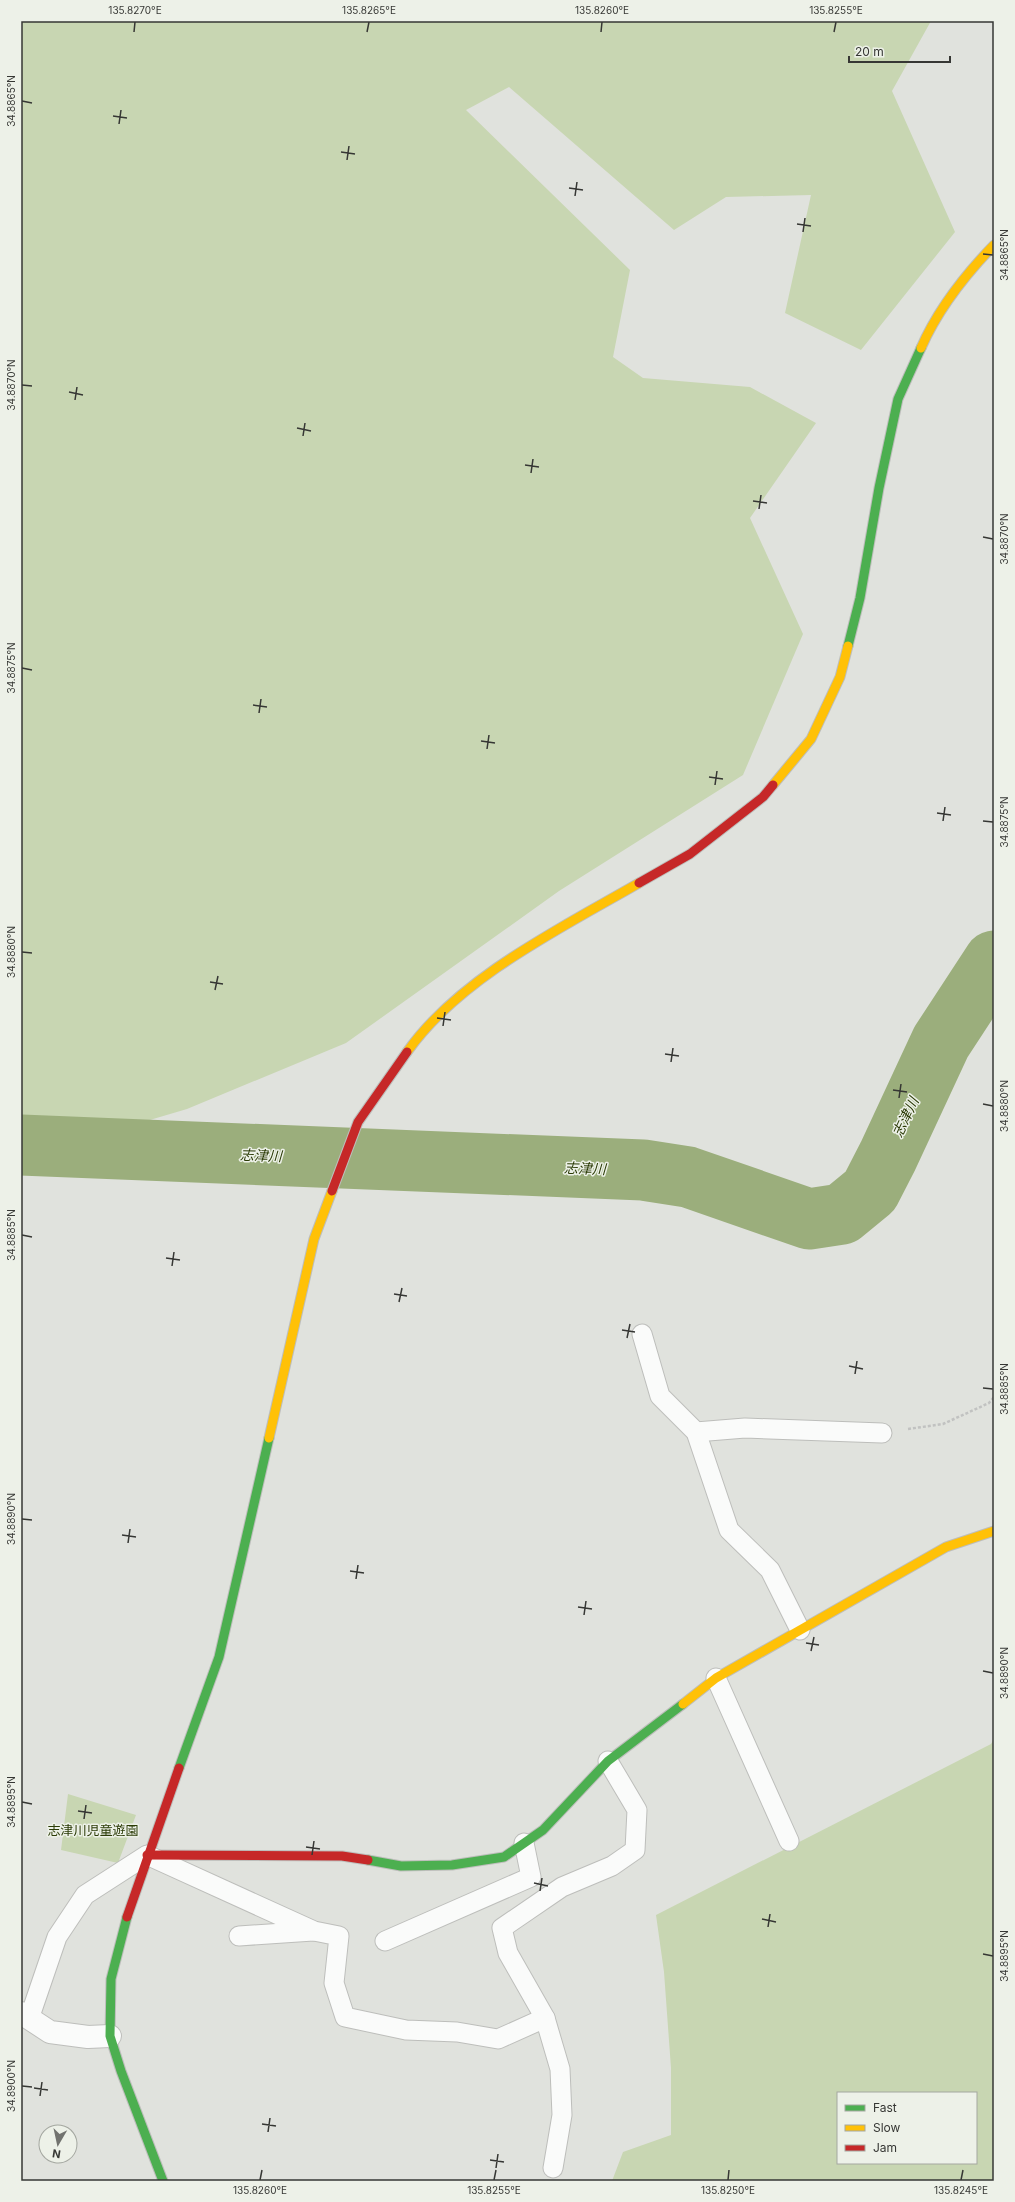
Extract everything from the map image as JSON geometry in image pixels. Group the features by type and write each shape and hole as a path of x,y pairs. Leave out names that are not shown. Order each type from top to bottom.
{"street":[{"path":"163,2181 121,2071 110,2036 112,1979 127,1916 147,1855 219,1657 314,1239 358,1122 419,1035 472,986 526,948 690,854 763,797 811,739 841,670 860,598 879,488 898,400 932,322 970,270 994,245"},
{"path":"147,1855 342,1856 401,1866 452,1865 504,1857 543,1830 608,1761 716,1678 946,1547 994,1531"},
{"path":"24,2023 50,2032 88,2037 110,2036"}],"lane":[{"path":"642,1334 660,1396 696,1432 729,1530 770,1570 800,1630"},
{"path":"696,1432 745,1428 882,1433"},
{"path":"716,1678 789,1842"},
{"path":"553,2168 562,2115 560,2069 544,2018 508,1954 502,1928 562,1887 612,1866 635,1850 637,1810 608,1761"},
{"path":"385,1941 531,1877 524,1843"},
{"path":"24,2023 58,1937 85,1895 147,1855 314,1931 339,1936 334,1983 345,2017 406,2030 457,2032 498,2039 544,2018"},
{"path":"239,1936 314,1931"}],"path":[{"path":"882,1433 943,1424 989,1403 994,1397"}],"green space":[{"path":"21,21 931,21 892,91 955,232 861,350 785,313 811,195 726,197 674,230 509,87 466,110 630,270 613,357 643,378 750,387 816,423 750,518 803,634 743,775 559,891 346,1043 187,1109 21,1158"},
{"path":"994,1739 994,2181 612,2181 623,2152 671,2135 671,2068 664,1972 656,1915 991,1744"},
{"name":"志津川児童遊園","path":"68,1794 136,1815 118,1863 61,1850"}],"waterway":[{"name":"志津川","path":"21,1145 643,1170 688,1177 809,1219 842,1214 870,1191 941,1042 994,961"}],"traffic: fast":[{"path":"848,646 860,598 879,488 898,399 921,348"},
{"path":"179,1768 219,1657 269,1438"},
{"path":"368,1860 401,1866 452,1865 504,1857 543,1830 608,1761 683,1704"},
{"path":"127,1917 111,1979 110,2036 121,2071 163,2181"}],"traffic: slow":[{"path":"921,348 944,306 962,281 994,245"},
{"path":"773,785 811,739 840,677 848,646"},
{"path":"407,1052 429,1025 454,1001 483,978 545,937 639,883"},
{"path":"269,1438 314,1239 332,1191"},
{"path":"683,1704 716,1678 946,1547 994,1531"}],"traffic: jam":[{"path":"639,883 690,854 763,797 773,785"},
{"path":"332,1191 358,1122 407,1052"},
{"path":"127,1917 179,1768"},
{"path":"147,1855 342,1856 368,1860"}]}
